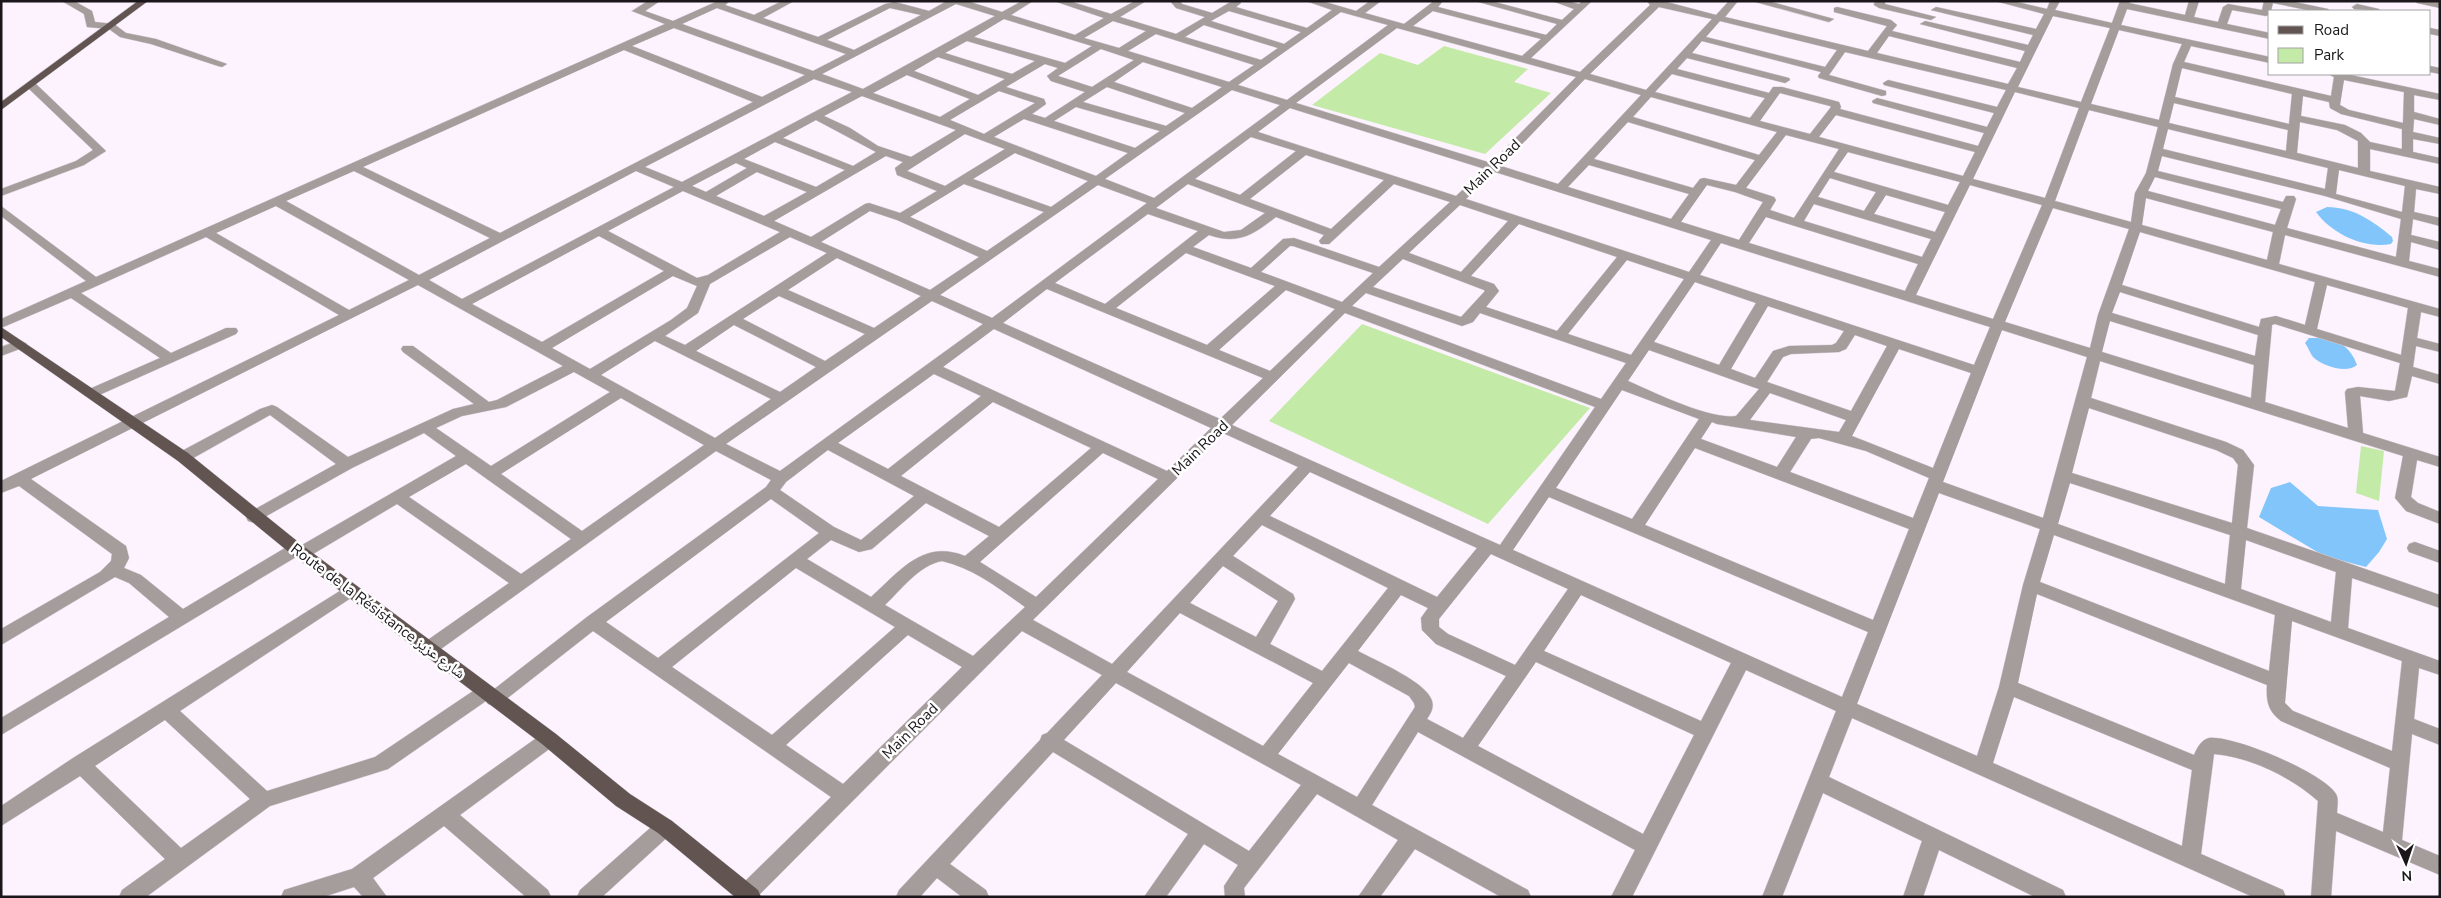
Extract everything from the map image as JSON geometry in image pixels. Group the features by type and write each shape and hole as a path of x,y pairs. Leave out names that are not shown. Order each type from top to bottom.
{"main road":[{"path":"1,107 144,1"},
{"name":"Route de la Résistance شارع عزيز","path":"1,331 183,457 254,517 549,739 623,800 665,827 747,896"}],"street":[{"path":"66,1 89,13 90,25 112,26 123,35 153,41 222,64"},
{"path":"656,1 637,11 941,121 1096,180 1206,231 1223,236 1241,236 1274,212"},
{"path":"756,18 790,1"},
{"path":"1,488 419,280 955,1 1003,15 1118,54 2440,462"},
{"path":"462,304 682,186 862,92 905,72 1029,1"},
{"path":"1058,1 1262,64"},
{"path":"1175,1 1174,3 1179,6 1213,16"},
{"path":"1176,38 1239,1"},
{"path":"1310,1 1968,180 2440,313"},
{"path":"1358,14 1376,1"},
{"path":"1458,15 1475,1"},
{"path":"1479,1 1564,23"},
{"path":"1556,1 1584,4"},
{"path":"1559,190 1734,1"},
{"path":"1756,1 1790,10 1821,30 1842,48 1870,54 1895,73 2000,111"},
{"path":"1790,10 1796,1"},
{"path":"1880,1 1879,4 1882,6 1934,13 2039,33"},
{"path":"1999,1 2268,60"},
{"path":"1908,298 2055,1"},
{"path":"2189,19 2194,1"},
{"path":"2222,26 2228,7 2266,13 2269,1"},
{"path":"2275,1 2300,9 2312,10"},
{"path":"2421,1 2440,5"},
{"path":"1074,40 1139,2"},
{"path":"1655,2 1718,18 1821,30"},
{"name":"Main Road","path":"747,896 975,666 1342,309 1492,169 1655,2"},
{"path":"1,324 356,168 722,3 756,18 854,53"},
{"path":"1772,897 1997,325 2026,265 2124,3 2268,36"},
{"path":"1525,59 1584,4"},
{"path":"819,40 888,6 895,5 930,14"},
{"path":"129,897 264,800 381,763 490,696 771,491 781,478 933,368 1248,132 1434,5 1458,15 1547,38"},
{"path":"1821,30 1840,6 1888,22 1892,25 1870,54"},
{"path":"2357,7 2371,10"},
{"path":"1228,8 1309,31"},
{"path":"428,649 781,398 931,296 1340,9"},
{"path":"1914,40 1934,13"},
{"path":"1934,13 2031,49"},
{"path":"1203,22 1285,47"},
{"path":"1118,54 1154,31"},
{"path":"1887,33 2023,66"},
{"path":"965,37 1066,67"},
{"path":"1700,38 1826,70"},
{"path":"1983,766 2008,688 2030,585 2064,476 2105,315 2136,227 2141,193 2152,173 2178,64 2188,42"},
{"path":"625,47 761,101"},
{"path":"1093,91 1052,78 1052,76 1098,47"},
{"path":"1842,48 1822,75 1824,78 1990,131"},
{"path":"937,54 1013,78"},
{"path":"1685,54 1785,80"},
{"path":"941,121 997,86 1044,60"},
{"path":"1046,122 1140,60"},
{"path":"1753,122 1799,63"},
{"path":"2178,64 2334,100"},
{"path":"1670,70 1775,93 1830,102 1836,106 1813,138"},
{"path":"905,72 977,98"},
{"path":"1895,73 2011,89 2440,191"},
{"path":"1866,121 1895,73"},
{"path":"2336,75 2334,106 2341,111 2440,141"},
{"path":"2353,76 2440,97"},
{"path":"1106,83 1193,112"},
{"path":"1,194 80,163 100,151 32,85"},
{"path":"985,138 1038,106 1040,101 997,86"},
{"path":"2407,154 2409,90"},
{"path":"2291,156 2298,92"},
{"path":"2170,99 2354,133 2364,140 2364,173"},
{"path":"1075,103 1168,130"},
{"path":"1833,111 1980,150"},
{"path":"1024,114 1137,152"},
{"path":"2408,114 2440,122"},
{"path":"816,116 885,152 912,161"},
{"path":"1625,118 1762,159"},
{"path":"946,190 901,173 901,168 964,130"},
{"path":"1738,189 1784,130"},
{"path":"1248,132 1979,372"},
{"path":"774,138 854,170"},
{"path":"2364,144 2440,161"},
{"path":"1797,222 1846,147"},
{"path":"901,217 1014,149"},
{"path":"1242,200 1304,151"},
{"path":"2157,151 2330,194 2340,200 2440,222"},
{"path":"765,221 885,152"},
{"path":"735,159 816,191"},
{"path":"1585,160 1695,192"},
{"path":"2330,194 2334,166"},
{"path":"636,167 765,221 1846,707 2276,897"},
{"path":"356,168 500,238"},
{"path":"708,196 757,168"},
{"path":"2152,173 2288,207"},
{"path":"1827,174 1952,210"},
{"path":"962,179 1052,211"},
{"path":"1185,179 1333,234"},
{"path":"1316,249 1392,179"},
{"path":"1673,225 1702,182 1706,181 1768,197 1770,202 1741,246"},
{"path":"2402,263 2412,184"},
{"path":"2272,266 2280,230 2294,185"},
{"path":"1867,216 1883,190"},
{"path":"2141,193 2440,273"},
{"path":"1811,199 1938,237"},
{"path":"278,202 716,445 781,478"},
{"path":"812,242 869,207 901,217 988,256"},
{"path":"1,210 95,282"},
{"path":"1763,212 1925,262"},
{"path":"1463,277 1516,220"},
{"path":"1107,309 1206,231"},
{"path":"598,232 695,282 705,282 789,232"},
{"path":"207,233 349,314"},
{"path":"2406,237 2440,246"},
{"path":"1518,674 1442,639 1430,630 1430,618 1439,606 1495,549 1546,490 1718,239"},
{"path":"1252,274 1288,242 1316,249 1381,272"},
{"path":"1184,248 1342,309 1604,405"},
{"path":"686,351 836,253"},
{"path":"1364,288 1456,321 1468,320 1492,291 1492,289 1463,277 1400,254"},
{"path":"1560,336 1624,256"},
{"path":"542,348 672,271"},
{"path":"2310,331 2322,280"},
{"path":"591,375 656,336 693,310 705,282"},
{"path":"1045,284 1273,377"},
{"path":"1209,351 1283,286"},
{"path":"2116,288 2266,333"},
{"path":"778,291 875,334"},
{"path":"72,292 168,357"},
{"path":"1723,372 1764,300"},
{"path":"2356,436 2352,392 2362,391 2393,398 2402,394 2415,306"},
{"path":"1477,308 1634,361"},
{"path":"2105,315 2262,363"},
{"path":"734,320 826,367"},
{"path":"2257,406 2266,322 2270,320 2310,331 2406,365 2440,380"},
{"path":"1735,422 1742,419 1778,354 1789,350 1834,349 1841,346 1852,330"},
{"path":"92,393 168,357 231,331"},
{"path":"656,336 781,398"},
{"path":"2410,340 2440,348"},
{"path":"1,352 20,344"},
{"path":"1646,344 1855,418"},
{"path":"1843,438 1896,344"},
{"path":"408,349 486,407"},
{"path":"254,517 347,464 425,427 458,412 510,400 575,366"},
{"path":"933,368 1169,478"},
{"path":"1619,383 1708,417 1806,434 1824,433 1843,438 1936,481 2047,526 2440,668"},
{"path":"490,474 621,392"},
{"path":"890,476 992,395"},
{"path":"2084,401 2222,446 2238,454 2246,465 2237,531 2232,593"},
{"path":"183,457 265,412 272,410 347,464"},
{"path":"1635,527 1708,417"},
{"path":"425,427 582,540"},
{"path":"1781,474 1806,434"},
{"path":"1692,441 1918,526"},
{"path":"828,444 1000,535"},
{"path":"968,563 1102,446"},
{"path":"2411,454 2403,498 2412,507 2440,518"},
{"path":"1,727 181,617 398,497 466,456"},
{"path":"906,897 1049,740 1308,465"},
{"path":"2064,476 2237,531 2440,602"},
{"path":"1,638 114,570 121,558 120,550 20,479"},
{"path":"1546,490 1878,629"},
{"path":"771,491 831,532 860,547 925,495"},
{"path":"398,497 520,582"},
{"path":"1259,517 1439,606"},
{"path":"659,667 831,532"},
{"path":"2415,548 2440,556"},
{"path":"872,606 933,556 949,556 968,563 1037,606"},
{"path":"1221,557 1281,594 1287,600 1259,647"},
{"path":"795,560 975,666"},
{"path":"2340,632 2345,568"},
{"path":"114,570 135,579 181,617"},
{"path":"2030,585 2278,682"},
{"path":"1266,756 1399,586"},
{"path":"1466,749 1578,587"},
{"path":"1,817 351,590"},
{"path":"1177,604 1325,681"},
{"path":"2284,613 2275,703 2288,716 2399,763"},
{"path":"593,622 845,796"},
{"path":"1021,622 1521,897"},
{"path":"774,746 907,626"},
{"path":"1347,653 1415,691 1423,700 1424,708 1360,808"},
{"path":"1532,654 1706,732"},
{"path":"2391,846 2411,658"},
{"path":"1621,897 1742,660"},
{"path":"2008,688 2202,766"},
{"path":"167,710 264,800"},
{"path":"1416,722 1647,846"},
{"path":"2403,723 2440,737"},
{"path":"291,897 358,876 549,739"},
{"path":"1049,740 1252,863"},
{"path":"2190,859 2204,752 2210,746 2223,746 2273,765 2320,790 2328,798 2322,897"},
{"path":"80,764 180,860"},
{"path":"1818,781 2056,897"},
{"path":"1235,897 1234,886 1314,783"},
{"path":"445,814 541,897"},
{"path":"2327,818 2440,866"},
{"path":"588,897 665,827"},
{"path":"1154,897 1201,832"},
{"path":"1368,897 1412,836"},
{"path":"1913,897 1933,838"},
{"path":"936,865 979,897"},
{"path":"358,876 377,897"}],"green space":[{"path":"1444,46 1528,69 1514,82 1551,93 1485,154 1312,105 1380,53 1418,65"},
{"path":"1362,324 1590,408 1488,524 1269,421"},
{"path":"2361,446 2384,451 2379,501 2356,493"}],"water":[{"path":"2327,207 2345,209 2370,220 2392,237 2393,241 2391,244 2381,245 2360,242 2349,238 2331,227 2316,212"},
{"path":"2309,338 2339,342 2354,357 2357,365 2353,368 2341,369 2322,363 2313,357 2305,343"},
{"path":"2290,482 2318,506 2378,510 2387,539 2366,567 2324,556 2259,517 2271,488"}]}
